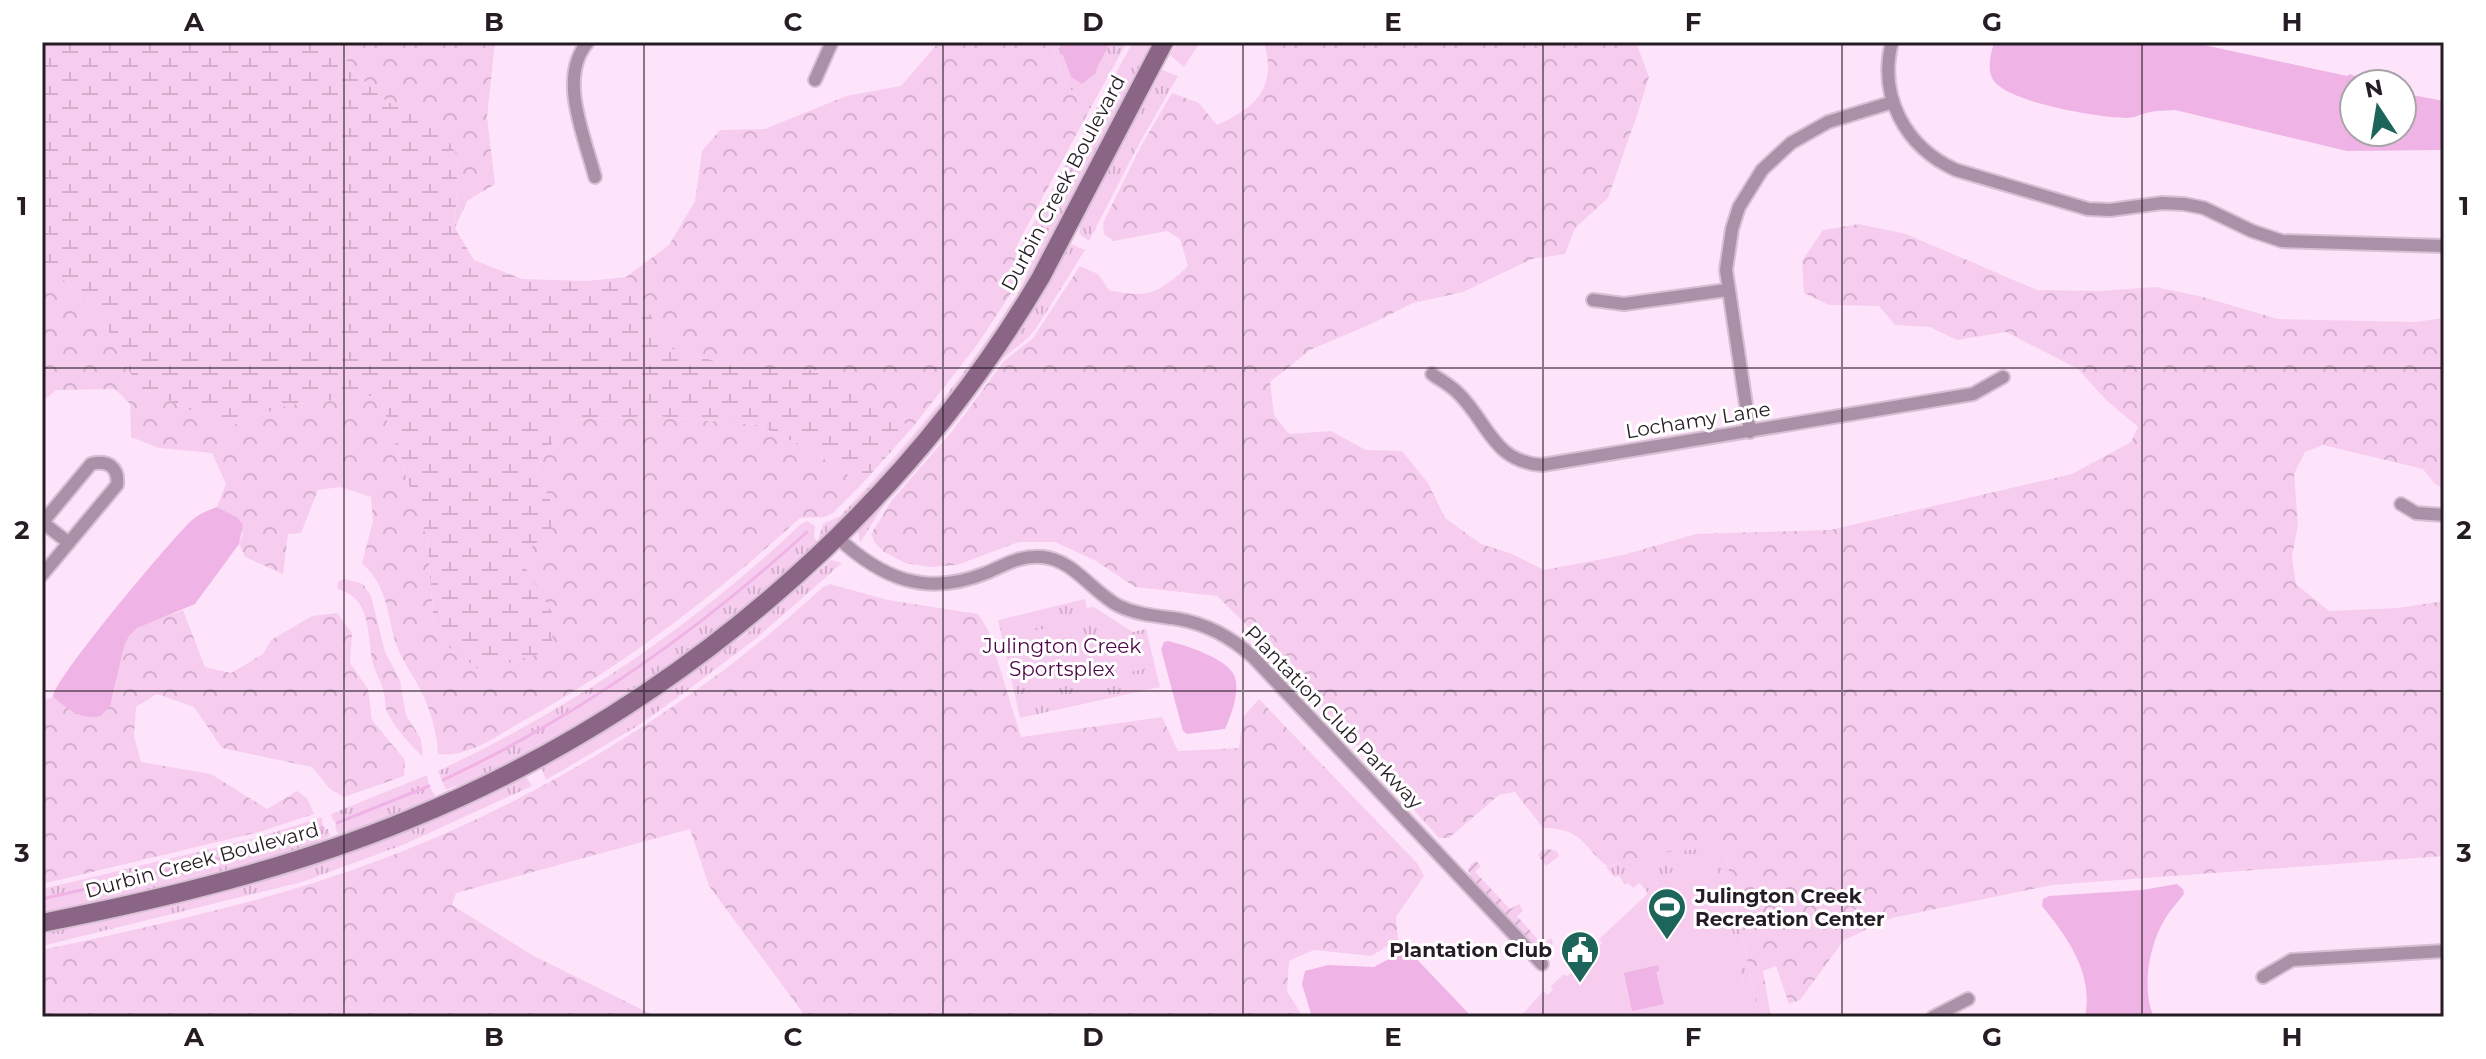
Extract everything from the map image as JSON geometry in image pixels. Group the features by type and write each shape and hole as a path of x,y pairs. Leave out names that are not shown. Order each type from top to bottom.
{"street":[{"path":"588,42 576,60 572,79 595,177"},
{"path":"815,80 832,42"},
{"name":"Durbin Creek Boulevard","path":"42,923 245,876 411,819 471,792 578,735 672,674 768,599 837,537 929,437 966,390 1019,315 1065,234 1134,94 1164,42"},
{"path":"1892,42 1888,80 1901,122 1928,154 1946,165 2078,207 2110,210 2162,203 2204,208 2252,231 2282,241 2444,246"},
{"path":"1750,432 1726,270 1732,229 1739,207 1762,170 1791,143 1828,122 1893,102"},
{"path":"1593,300 1624,304 1727,290"},
{"name":"Lochamy Lane","path":"1432,374 1458,393 1506,454 1529,464 1542,465 1973,394 2003,377"},
{"path":"42,575 69,543 117,485 112,466 100,462 91,464 42,523 69,543"},
{"path":"2401,504 2416,513 2444,515"},
{"name":"Plantation Club Parkway","path":"837,537 880,570 922,584 965,579 1021,557 1049,557 1070,568 1107,600 1124,608 1147,616 1195,622 1229,637 1253,657 1542,964"},
{"path":"2263,977 2292,960 2444,951"},
{"path":"1933,1017 1968,999"}],"green space":[{"path":"42,42 334,42 354,72 387,102 437,119 458,158 455,228 474,260 522,279 587,281 626,277 672,349 736,367 816,370 912,428 862,484 814,452 758,425 655,416 567,420 536,469 559,520 520,559 553,614 552,650 481,671 435,637 427,538 379,395 288,405 227,427 137,386 100,315 42,259"},
{"path":"334,42 495,42 487,117 495,184 467,201 455,228 458,158 437,119 387,102 354,72"},
{"path":"939,42 1051,42 1066,85 1090,109 1017,245 1016,257 1023,273 1021,278 977,345 912,428 816,370 736,367 672,349 626,277 669,245 695,201 702,151 720,130 765,129 846,96 901,86"},
{"path":"1051,42 1058,42 1071,77 1093,75 1111,42 1127,42 1090,109 1066,85"},
{"path":"1133,42 1157,42 1079,194 1015,306 973,369 932,420 822,541 819,537 823,524 840,516 906,444 967,368 1018,293 1027,271 1021,246"},
{"path":"1178,42 1200,42 1184,67 1170,55"},
{"path":"1264,42 1636,42 1649,77 1637,115 1608,198 1575,228 1565,254 1532,259 1463,292 1413,303 1310,350 1270,382 1274,415 1289,434 1331,431 1366,450 1402,451 1428,483 1445,518 1481,544 1512,554 1544,570 1623,555 1696,534 1830,530 2072,474 2131,442 2138,427 2106,400 2078,369 2006,332 1957,340 1930,327 1895,325 1879,306 1829,305 1804,293 1802,261 1823,230 1859,224 1906,234 2037,290 2100,291 2156,287 2278,319 2415,322 2444,318 2444,489 2435,484 2423,469 2323,445 2305,452 2294,474 2298,524 2292,557 2296,584 2329,611 2398,608 2444,601 2444,856 2052,885 1892,918 1844,940 1800,1000 1789,1004 1776,966 1763,971 1771,1017 1759,1017 1722,847 1668,852 1640,863 1622,862 1607,866 1574,834 1543,828 1515,792 1499,795 1449,838 1439,838 1262,640 1217,596 1135,587 1096,561 1055,542 1019,542 957,565 930,567 905,563 884,552 871,534 892,500 954,429 1003,362 1033,338 1080,266 1098,274 1109,290 1134,294 1161,288 1188,266 1180,239 1167,231 1114,241 1104,234 1103,223 1141,146 1172,93 1199,103 1217,125 1231,118 1253,103 1265,83 1268,71"},
{"path":"1162,70 1178,76 1089,241 1079,234 1081,221"},
{"path":"1069,243 1085,250 1037,327 1002,359 954,423 887,500 860,543 857,527"},
{"path":"42,259 100,315 137,386 227,427 288,405 379,395 427,538 435,637 553,614 519,559 558,520 536,469 567,420 655,416 758,425 814,452 862,484 833,513 825,517 800,518 668,628 598,676 482,744 460,752 438,754 431,715 398,649 383,593 362,563 373,521 371,497 340,487 318,490 301,533 288,534 283,574 245,557 239,544 243,534 237,517 217,507 226,484 212,453 159,448 131,437 130,404 115,389 56,390 42,402"},
{"path":"807,521 815,526 814,537 819,545 710,638 602,713 462,789 455,786 446,790 438,771 536,720 629,662 718,597"},
{"path":"831,560 842,563 758,637 636,727 546,780 541,766 549,759 715,650 740,639"},
{"path":"344,579 363,584 371,596 385,652 400,680 406,715 421,739 423,757 388,714 373,664 362,608 348,593 337,589 338,582"},
{"path":"830,584 888,600 978,614 988,630 1021,737 1162,717 1178,751 1239,748 1243,717 1259,699 1417,863 1424,876 1396,917 1398,940 1371,956 1314,950 1289,961 1287,991 1303,1017 806,1017 709,886 690,829 456,893 452,905 532,955 657,1017 42,1017 42,950 198,915 290,890 434,838 505,805 640,728 705,684"},
{"name":"Julington Creek Sportsplex","path":"1085,599 1087,608 1094,607 1133,632 1146,629 1160,687 1020,718 998,620"},
{"path":"183,610 205,667 231,673 263,654 271,640 312,616 337,613 352,633 350,663 368,689 372,720 405,760 404,776 344,797 330,789 312,767 222,748 194,707 157,694 136,707 134,736 141,762 211,774 267,809 297,791 307,798 314,814 259,832 42,884 42,701 53,697 79,714 97,717 107,711 126,642 141,626"},
{"path":"1056,626 1068,679 1027,688 1015,635"},
{"path":"1138,640 1144,669 1084,682 1078,654"},
{"path":"427,775 435,795 429,803 343,838 338,834 335,827 337,822 333,821 331,814"},
{"path":"525,775 532,786 403,845 302,882 42,946 42,929 211,890"},
{"path":"322,817 323,829 328,829 330,836 318,841 314,847 234,871 42,916 42,889 260,837"},
{"path":"1722,847 1726,857 1759,1017 1751,1017 1744,991 1739,987 1743,981 1732,930 1657,881 1663,909 1650,908 1641,900 1648,893 1640,883 1633,888 1628,883 1625,885 1619,876 1614,877 1606,867 1622,862 1640,863 1668,852"},
{"path":"1548,849 1557,851 1559,856 1546,866 1538,855"},
{"path":"1476,861 1481,866 1475,872 1510,909 1519,904 1523,911 1517,916 1542,944 1551,938 1553,943 1550,949 1537,949 1472,881 1468,870"},
{"name":"Julington Creek Recreation Center","path":"1711,864 1717,867 1729,918 1725,925 1732,930 1743,981 1739,987 1744,990 1751,1017 1520,1017 1543,991 1548,995 1553,989 1551,986 1564,974 1567,976 1573,971 1569,967 1580,955 1585,960 1602,943 1599,939 1641,900 1644,903 1655,901 1657,910 1663,909 1657,881 1661,875"}],"shaded area":[{"path":"1058,42 1111,42 1093,75 1082,84 1071,77"},
{"path":"1994,42 2190,42 2338,74 2338,148 2418,148 2418,96 2444,101 2444,150 2347,151 2175,110 2153,111 2126,118 2053,107 2000,87 1992,78 1990,60"},
{"path":"217,507 237,517 243,525 239,544 195,604 137,628 129,636 110,707 101,716 87,717 64,706 53,697 71,666 178,534 193,519"},
{"path":"1168,641 1214,658 1234,675 1236,695 1225,729 1187,734 1183,731 1161,649"},
{"path":"2177,884 2184,894 2159,930 2151,954 2148,994 2154,1017 2085,1017 2087,1001 2082,971 2061,931 2042,906 2043,899"},
{"path":"1407,949 1472,1017 1312,1017 1302,984 1305,971 1328,965 1374,967"},
{"path":"1658,965 1659,971 1656,972 1664,1004 1632,1011 1624,973"}],"waterway":[{"path":"443,780 541,729 634,670 723,604 807,532"},
{"path":"337,823 429,786"},
{"path":"42,899 217,859 323,828"}],"place":[{"name":"Julington Creek Recreation Center","path":"1667,941"},
{"name":"Plantation Club","path":"1580,984"}]}
